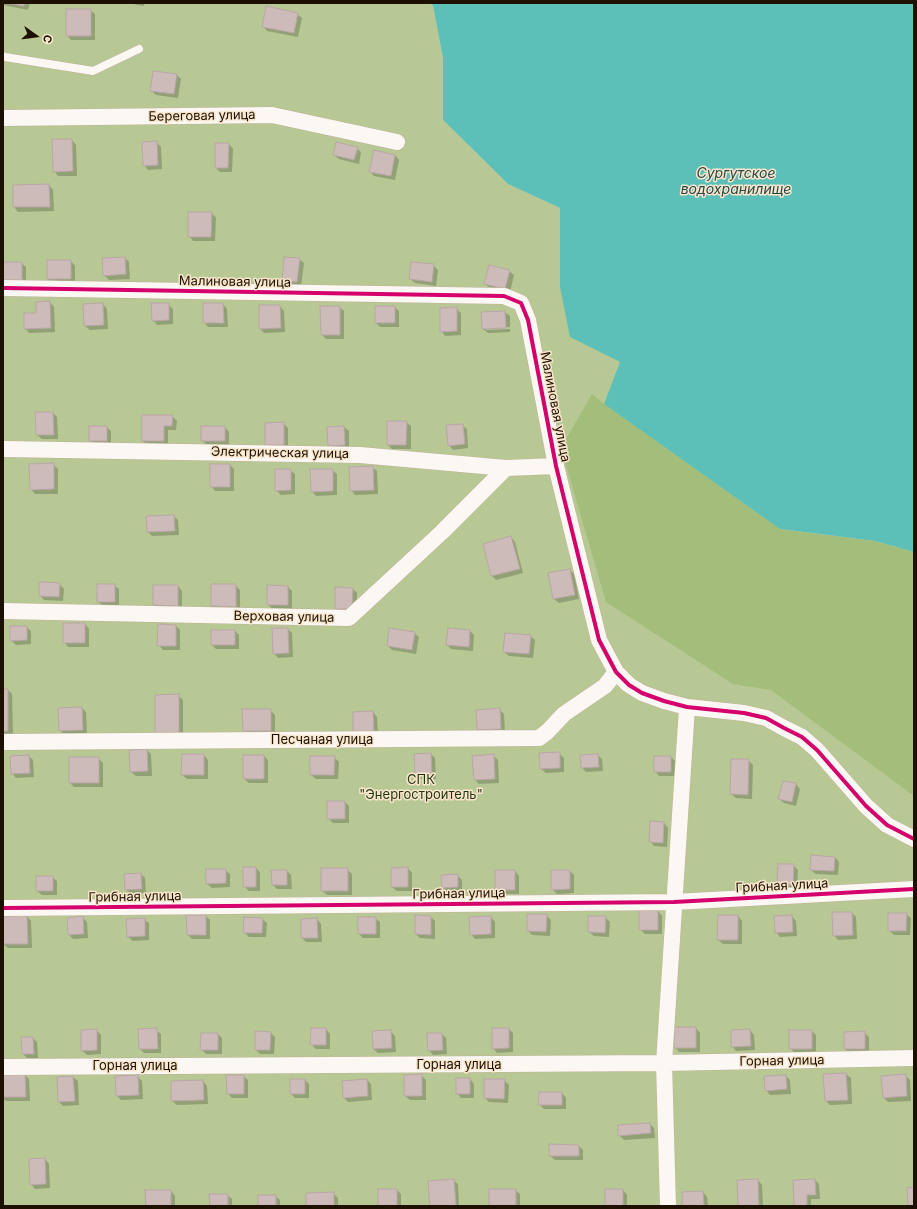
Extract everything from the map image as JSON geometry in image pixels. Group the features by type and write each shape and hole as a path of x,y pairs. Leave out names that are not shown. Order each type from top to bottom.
{"street":[{"name":"Береговая улица","path":"3,118 272,115 397,142"},
{"name":"Малиновая улица","path":"3,288 504,296 521,303 528,320 556,466 599,640 616,672 629,685 642,693 664,701 687,707 744,713 766,718 802,737 817,750 866,806 887,825 914,839"},
{"name":"Электрическая улица","path":"3,449 360,454 506,468 556,466"},
{"name":"Верховая улица","path":"3,611 349,618 442,532 506,468"},
{"name":"Песчаная улица","path":"3,742 539,738 548,732 564,714 605,686 616,672"},
{"path":"668,1206 664,1063 687,707"},
{"name":"Грибная улица","path":"3,908 674,902 914,889"},
{"name":"Горная улица","path":"3,1067 664,1063 914,1058"}],"lane":[{"path":"3,56 93,71 139,49"}],"green space":[{"name":"СПК \"Энергостроитель\"","path":"3,3 430,3 433,6 443,58 443,120 508,184 560,208 560,287 620,362 780,529 914,552 914,1206 3,1206"},
{"path":"592,394 780,529 875,541 914,552 914,796 771,690 733,684 606,602 561,448"}],"water":[{"name":"Сургутское водохранилище","path":"430,3 914,3 914,552 875,541 780,529 604,404 620,362 570,337 560,287 560,208 508,184 443,120 443,58 433,6"}],"building":[{"path":"7,3 24,3 24,6"},
{"path":"266,6 298,13 294,33 262,27"},
{"path":"66,9 91,9 91,36 66,36"},
{"path":"153,71 177,74 174,94 150,91"},
{"path":"52,139 72,139 73,171 53,172"},
{"path":"157,141 158,165 143,166 142,142"},
{"path":"336,142 358,147 354,160 333,155"},
{"path":"215,143 229,143 228,168 215,168"},
{"path":"374,150 395,155 391,176 369,172"},
{"path":"49,184 50,207 13,207 13,185"},
{"path":"188,212 212,212 211,237 188,237"},
{"path":"125,257 126,274 103,276 102,258"},
{"path":"284,257 300,258 297,282 282,281"},
{"path":"47,260 71,260 71,279 47,279"},
{"path":"3,262 22,262 22,280 3,280"},
{"path":"411,262 434,264 432,282 409,279"},
{"path":"489,265 510,270 505,289 484,284"},
{"path":"50,301 51,328 24,329 24,313 36,313 36,302"},
{"path":"103,303 104,325 84,326 83,304"},
{"path":"151,303 169,303 169,320 152,321"},
{"path":"203,303 223,303 224,323 203,323"},
{"path":"259,305 280,305 281,328 259,329"},
{"path":"320,306 340,306 340,335 321,335"},
{"path":"375,306 395,306 395,323 375,323"},
{"path":"457,307 457,331 440,332 440,308"},
{"path":"505,311 506,328 482,329 481,312"},
{"path":"35,412 53,412 54,435 36,435"},
{"path":"142,415 173,415 172,426 164,426 164,441 142,441"},
{"path":"387,421 407,421 406,445 387,445"},
{"path":"284,422 284,445 265,445 265,423"},
{"path":"463,424 465,444 448,446 446,425"},
{"path":"89,426 107,426 107,441 89,441"},
{"path":"201,426 225,426 225,441 201,441"},
{"path":"344,426 345,445 328,446 327,427"},
{"path":"54,463 54,489 30,490 29,464"},
{"path":"210,464 230,464 230,487 210,487"},
{"path":"373,466 374,490 350,491 349,467"},
{"path":"275,469 291,469 291,490 275,491"},
{"path":"310,469 333,469 333,491 311,492"},
{"path":"174,515 175,531 147,532 146,516"},
{"path":"511,536 520,569 491,576 483,544"},
{"path":"570,569 575,595 553,599 548,573"},
{"path":"39,582 60,583 59,597 39,596"},
{"path":"97,584 115,584 115,602 97,602"},
{"path":"211,584 236,584 236,607 211,606"},
{"path":"153,585 178,585 178,606 153,605"},
{"path":"267,585 288,586 288,605 267,605"},
{"path":"335,587 353,588 352,609 335,609"},
{"path":"63,623 85,623 85,643 63,643"},
{"path":"158,624 176,625 176,646 157,646"},
{"path":"10,626 27,626 27,640 10,641"},
{"path":"272,628 288,628 289,653 273,654"},
{"path":"389,628 415,632 412,650 387,646"},
{"path":"448,628 470,630 469,647 446,645"},
{"path":"211,630 235,630 235,645 211,645"},
{"path":"505,633 531,635 529,654 503,652"},
{"path":"3,689 8,689 8,731 3,731"},
{"path":"179,694 179,735 155,735 155,695"},
{"path":"82,707 83,730 59,731 58,708"},
{"path":"500,708 501,729 477,730 476,710"},
{"path":"242,709 271,709 271,731 243,731"},
{"path":"373,711 374,731 353,732 353,712"},
{"path":"147,749 148,771 130,772 129,750"},
{"path":"560,752 560,768 540,769 539,753"},
{"path":"431,753 432,775 415,775 414,754"},
{"path":"182,754 204,754 204,775 181,775"},
{"path":"494,754 495,779 474,780 472,756"},
{"path":"598,754 599,767 581,768 580,755"},
{"path":"29,755 30,773 11,774 10,756"},
{"path":"243,755 264,755 264,779 243,779"},
{"path":"310,756 335,756 334,775 310,775"},
{"path":"654,756 671,756 671,772 654,772"},
{"path":"69,757 99,757 99,783 69,783"},
{"path":"731,759 749,759 748,795 730,794"},
{"path":"783,781 796,783 792,802 778,799"},
{"path":"327,801 345,801 345,819 327,819"},
{"path":"650,821 664,822 663,843 649,842"},
{"path":"811,855 835,857 834,871 810,870"},
{"path":"778,864 794,864 793,885 777,885"},
{"path":"243,867 256,867 256,887 243,887"},
{"path":"408,867 408,887 391,887 391,868"},
{"path":"321,868 348,868 348,891 321,891"},
{"path":"206,869 226,869 226,883 206,884"},
{"path":"271,870 287,870 287,885 272,885"},
{"path":"495,870 515,870 515,890 495,890"},
{"path":"551,870 570,870 570,889 551,890"},
{"path":"141,873 142,889 125,890 124,874"},
{"path":"458,874 458,887 442,888 441,875"},
{"path":"36,876 53,876 53,891 36,891"},
{"path":"639,910 658,910 658,930 639,930"},
{"path":"832,912 852,912 853,935 833,936"},
{"path":"888,913 907,913 906,931 888,931"},
{"path":"527,914 547,914 546,932 527,931"},
{"path":"27,915 28,944 3,944 3,916"},
{"path":"186,915 206,915 206,935 187,935"},
{"path":"415,915 431,916 431,935 415,934"},
{"path":"718,915 738,915 738,940 717,940"},
{"path":"792,915 793,932 775,933 774,916"},
{"path":"83,916 84,934 68,935 67,918"},
{"path":"491,916 491,934 470,935 469,917"},
{"path":"588,916 606,916 605,933 588,932"},
{"path":"244,917 263,918 262,933 243,933"},
{"path":"358,917 376,917 376,934 358,934"},
{"path":"145,918 145,936 127,937 126,919"},
{"path":"317,918 318,938 301,938 301,919"},
{"path":"674,1027 696,1027 696,1048 674,1048"},
{"path":"157,1028 158,1049 139,1049 138,1029"},
{"path":"311,1028 326,1028 326,1045 310,1045"},
{"path":"492,1028 509,1028 509,1048 492,1049"},
{"path":"97,1029 97,1050 81,1051 81,1030"},
{"path":"750,1029 751,1046 731,1047 731,1030"},
{"path":"391,1030 392,1048 373,1049 372,1031"},
{"path":"789,1030 812,1030 812,1049 789,1049"},
{"path":"255,1031 271,1032 270,1050 255,1050"},
{"path":"865,1031 865,1049 844,1049 844,1032"},
{"path":"201,1033 218,1033 218,1050 200,1050"},
{"path":"427,1033 442,1033 443,1050 428,1051"},
{"path":"21,1037 33,1037 34,1054 22,1054"},
{"path":"846,1073 848,1100 825,1101 823,1074"},
{"path":"3,1074 25,1074 26,1097 3,1097"},
{"path":"422,1074 422,1096 404,1096 404,1075"},
{"path":"906,1074 907,1096 883,1098 881,1076"},
{"path":"138,1075 139,1095 116,1096 115,1076"},
{"path":"226,1075 244,1075 244,1094 227,1094"},
{"path":"786,1075 787,1089 765,1091 764,1076"},
{"path":"73,1076 75,1101 58,1102 57,1077"},
{"path":"456,1078 470,1078 470,1094 456,1094"},
{"path":"290,1079 305,1079 305,1094 290,1094"},
{"path":"367,1079 368,1096 343,1098 342,1081"},
{"path":"484,1079 505,1079 504,1099 484,1098"},
{"path":"203,1080 204,1100 171,1101 171,1081"},
{"path":"539,1092 562,1092 562,1105 538,1105"},
{"path":"650,1123 651,1133 618,1136 618,1125"},
{"path":"549,1144 579,1145 579,1156 549,1156"},
{"path":"45,1158 46,1184 30,1185 29,1159"},
{"path":"454,1179 456,1206 430,1206 428,1181"},
{"path":"758,1179 759,1206 738,1206 737,1180"},
{"path":"815,1179 816,1195 807,1195 807,1206 794,1206 793,1180"},
{"path":"914,1187 914,1206 908,1206 907,1188"},
{"path":"378,1189 397,1189 397,1206 378,1206"},
{"path":"489,1189 516,1189 516,1206 489,1206"},
{"path":"605,1189 623,1189 623,1206 605,1206"},
{"path":"145,1190 171,1190 171,1206 146,1206"},
{"path":"703,1191 704,1206 682,1206 682,1192"},
{"path":"334,1192 334,1206 306,1206 306,1193"},
{"path":"209,1194 228,1194 228,1206 210,1206"},
{"path":"258,1195 276,1195 276,1206 258,1206"}],"cycle path":[{"path":"3,288 504,296 521,303 528,320 556,466 599,640 616,672 629,685 642,693 664,701 687,707 744,713 766,718 802,737 817,750 866,806 887,825 914,839"},
{"path":"3,908 674,902 914,889"}]}
